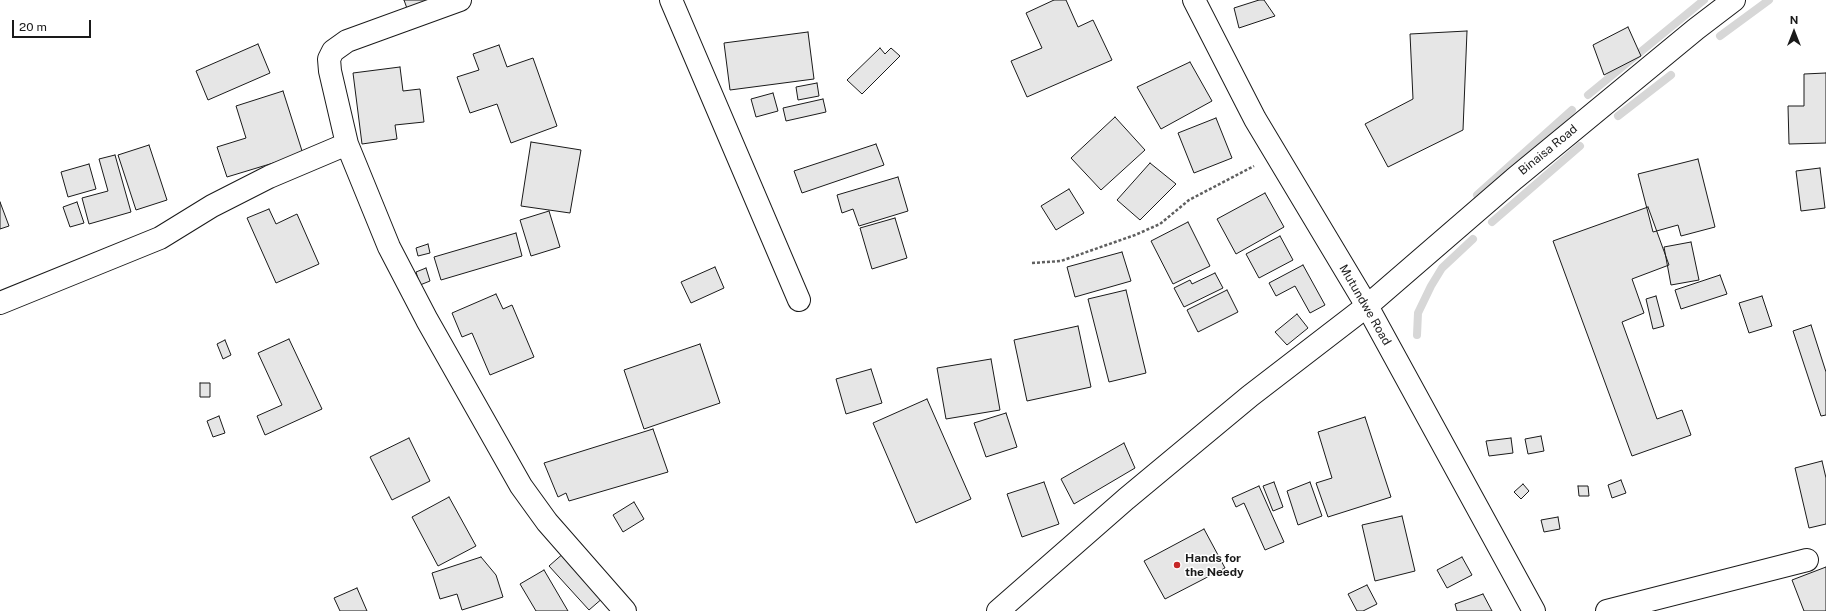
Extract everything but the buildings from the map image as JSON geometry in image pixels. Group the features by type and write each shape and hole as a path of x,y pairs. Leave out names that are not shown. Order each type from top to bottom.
{"street":[{"path":"460,0 347,41 333,51 329,59 330,71 347,144 389,247 427,320 522,486 547,522 626,611"},
{"path":"671,0 799,300"},
{"name":"Mutundwe Road","path":"1194,0 1255,119 1367,306 1534,611"},
{"name":"Binaisa Road","path":"998,611 1126,498 1250,396 1367,306 1514,179 1696,29 1734,0"},
{"path":"0,303 160,238 218,203 269,177 347,144"},
{"path":"1607,611 1807,560"}],"path":[{"path":"1032,264 1061,261 1135,235 1160,224 1189,200 1276,155"}],"waterway":[{"path":"1588,95 1704,0"},
{"path":"1720,36 1769,0"},
{"path":"1618,116 1671,75"},
{"path":"1477,195 1572,110"},
{"path":"1492,222 1580,146"},
{"path":"1417,335 1418,313 1431,286 1442,268 1473,239"}],"place":[{"name":"Hands for the Needy","path":"1177,565"}]}
